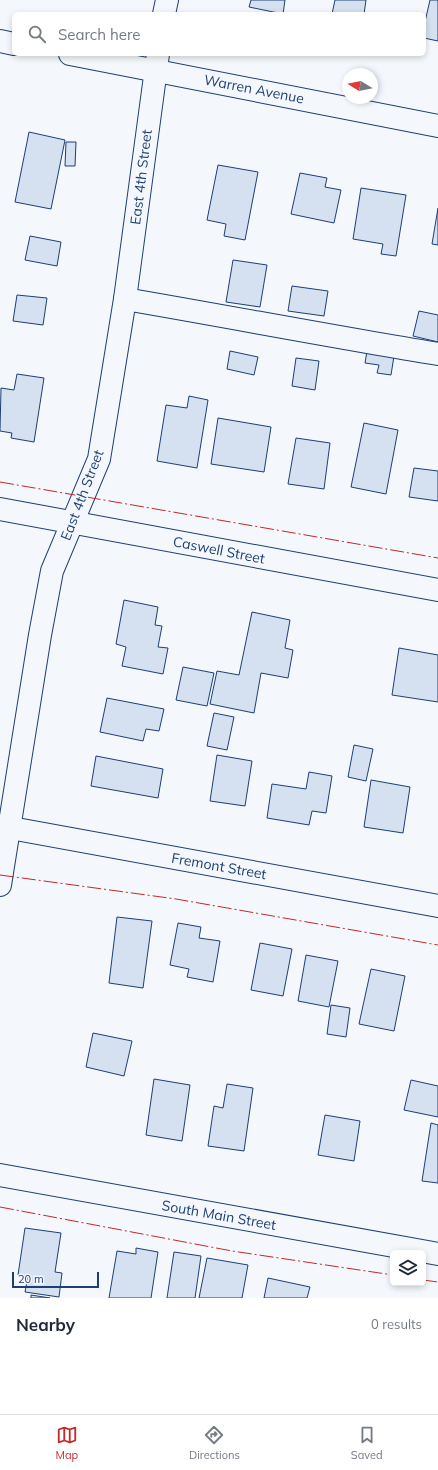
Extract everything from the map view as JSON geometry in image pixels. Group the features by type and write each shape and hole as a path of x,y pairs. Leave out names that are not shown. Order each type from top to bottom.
{"street":[{"path":"164,12 167,0"},
{"path":"0,41 12,44"},
{"name":"Warren Avenue","path":"92,56 156,62 438,126"},
{"name":"East 4th Street","path":"0,885 5,826 52,571 99,459 125,299 156,62"},
{"path":"125,299 438,354"},
{"name":"Caswell Street","path":"0,509 438,590"},
{"name":"Fremont Street","path":"5,826 438,906"},
{"name":"South Main Street","path":"0,1175 438,1254"}],"building":[{"path":"251,0 285,0 283,12 273,12 249,7"},
{"path":"335,0 366,0 364,12 332,12"},
{"path":"430,0 438,0 438,41 426,38 426,17"},
{"path":"29,132 65,140 51,209 15,202"},
{"path":"66,142 76,142 75,166 65,166"},
{"path":"218,165 258,172 245,240 224,236 226,224 207,220"},
{"path":"300,173 327,178 325,187 341,190 334,223 291,214"},
{"path":"361,188 406,195 396,256 381,254 383,244 353,239"},
{"path":"438,208 438,245 432,244"},
{"path":"30,236 61,242 57,266 25,260"},
{"path":"233,260 267,265 260,307 226,302"},
{"path":"292,286 328,291 324,316 288,311"},
{"path":"17,295 47,298 43,325 13,321"},
{"path":"419,311 438,315 438,342 413,336"},
{"path":"230,351 258,357 254,375 227,369"},
{"path":"367,351 394,356 391,375 377,373 379,365 365,363"},
{"path":"296,358 319,361 315,390 292,386"},
{"path":"17,374 44,378 34,442 11,438 12,433 0,431 1,388 14,390"},
{"path":"189,396 208,400 197,468 157,461 166,405 187,408"},
{"path":"218,418 271,427 264,472 211,464"},
{"path":"364,423 398,430 386,494 351,487"},
{"path":"296,438 330,443 324,489 288,484"},
{"path":"414,468 438,471 438,501 409,497"},
{"path":"124,600 158,607 155,625 162,626 158,647 168,648 163,674 122,666 126,647 116,644"},
{"path":"252,612 290,620 285,648 293,650 288,678 261,673 254,713 210,704 217,671 239,675"},
{"path":"399,648 438,655 438,702 392,695"},
{"path":"183,667 214,673 207,706 176,700"},
{"path":"107,698 164,709 159,731 146,729 143,741 100,732"},
{"path":"214,713 234,717 227,750 207,746"},
{"path":"354,745 373,749 366,781 348,777"},
{"path":"217,755 252,761 245,806 210,801"},
{"path":"96,756 163,769 158,798 91,786"},
{"path":"309,772 332,776 326,813 312,811 309,825 267,818 272,784 306,789"},
{"path":"371,780 410,787 403,833 364,827"},
{"path":"117,917 152,921 143,988 109,983"},
{"path":"178,923 201,927 199,938 220,941 213,982 187,977 189,969 170,965"},
{"path":"260,943 292,949 283,996 251,990"},
{"path":"306,955 338,961 329,1007 298,1001"},
{"path":"371,969 405,976 394,1031 359,1024"},
{"path":"331,1005 350,1008 346,1037 327,1034"},
{"path":"93,1033 132,1041 124,1076 86,1067"},
{"path":"154,1079 190,1085 182,1141 146,1135"},
{"path":"411,1080 438,1086 438,1117 404,1110"},
{"path":"227,1084 253,1088 244,1151 208,1146 214,1106 223,1108"},
{"path":"325,1115 360,1121 354,1161 318,1155"},
{"path":"431,1123 438,1125 438,1183 422,1181"},
{"path":"25,1228 61,1233 55,1272 62,1273 59,1297 25,1292 28,1276 18,1275"},
{"path":"136,1248 158,1252 151,1298 109,1298 117,1251 136,1254"},
{"path":"174,1252 201,1256 195,1298 167,1298"},
{"path":"207,1258 248,1265 242,1298 199,1298"},
{"path":"268,1278 310,1287 307,1298 264,1298"},
{"path":"31,1295 50,1298 31,1298"}],"power":[{"path":"0,482 438,558"},
{"path":"0,875 176,899 438,945"},
{"path":"0,1207 232,1251 390,1275"},
{"path":"426,1280 438,1282"}]}
